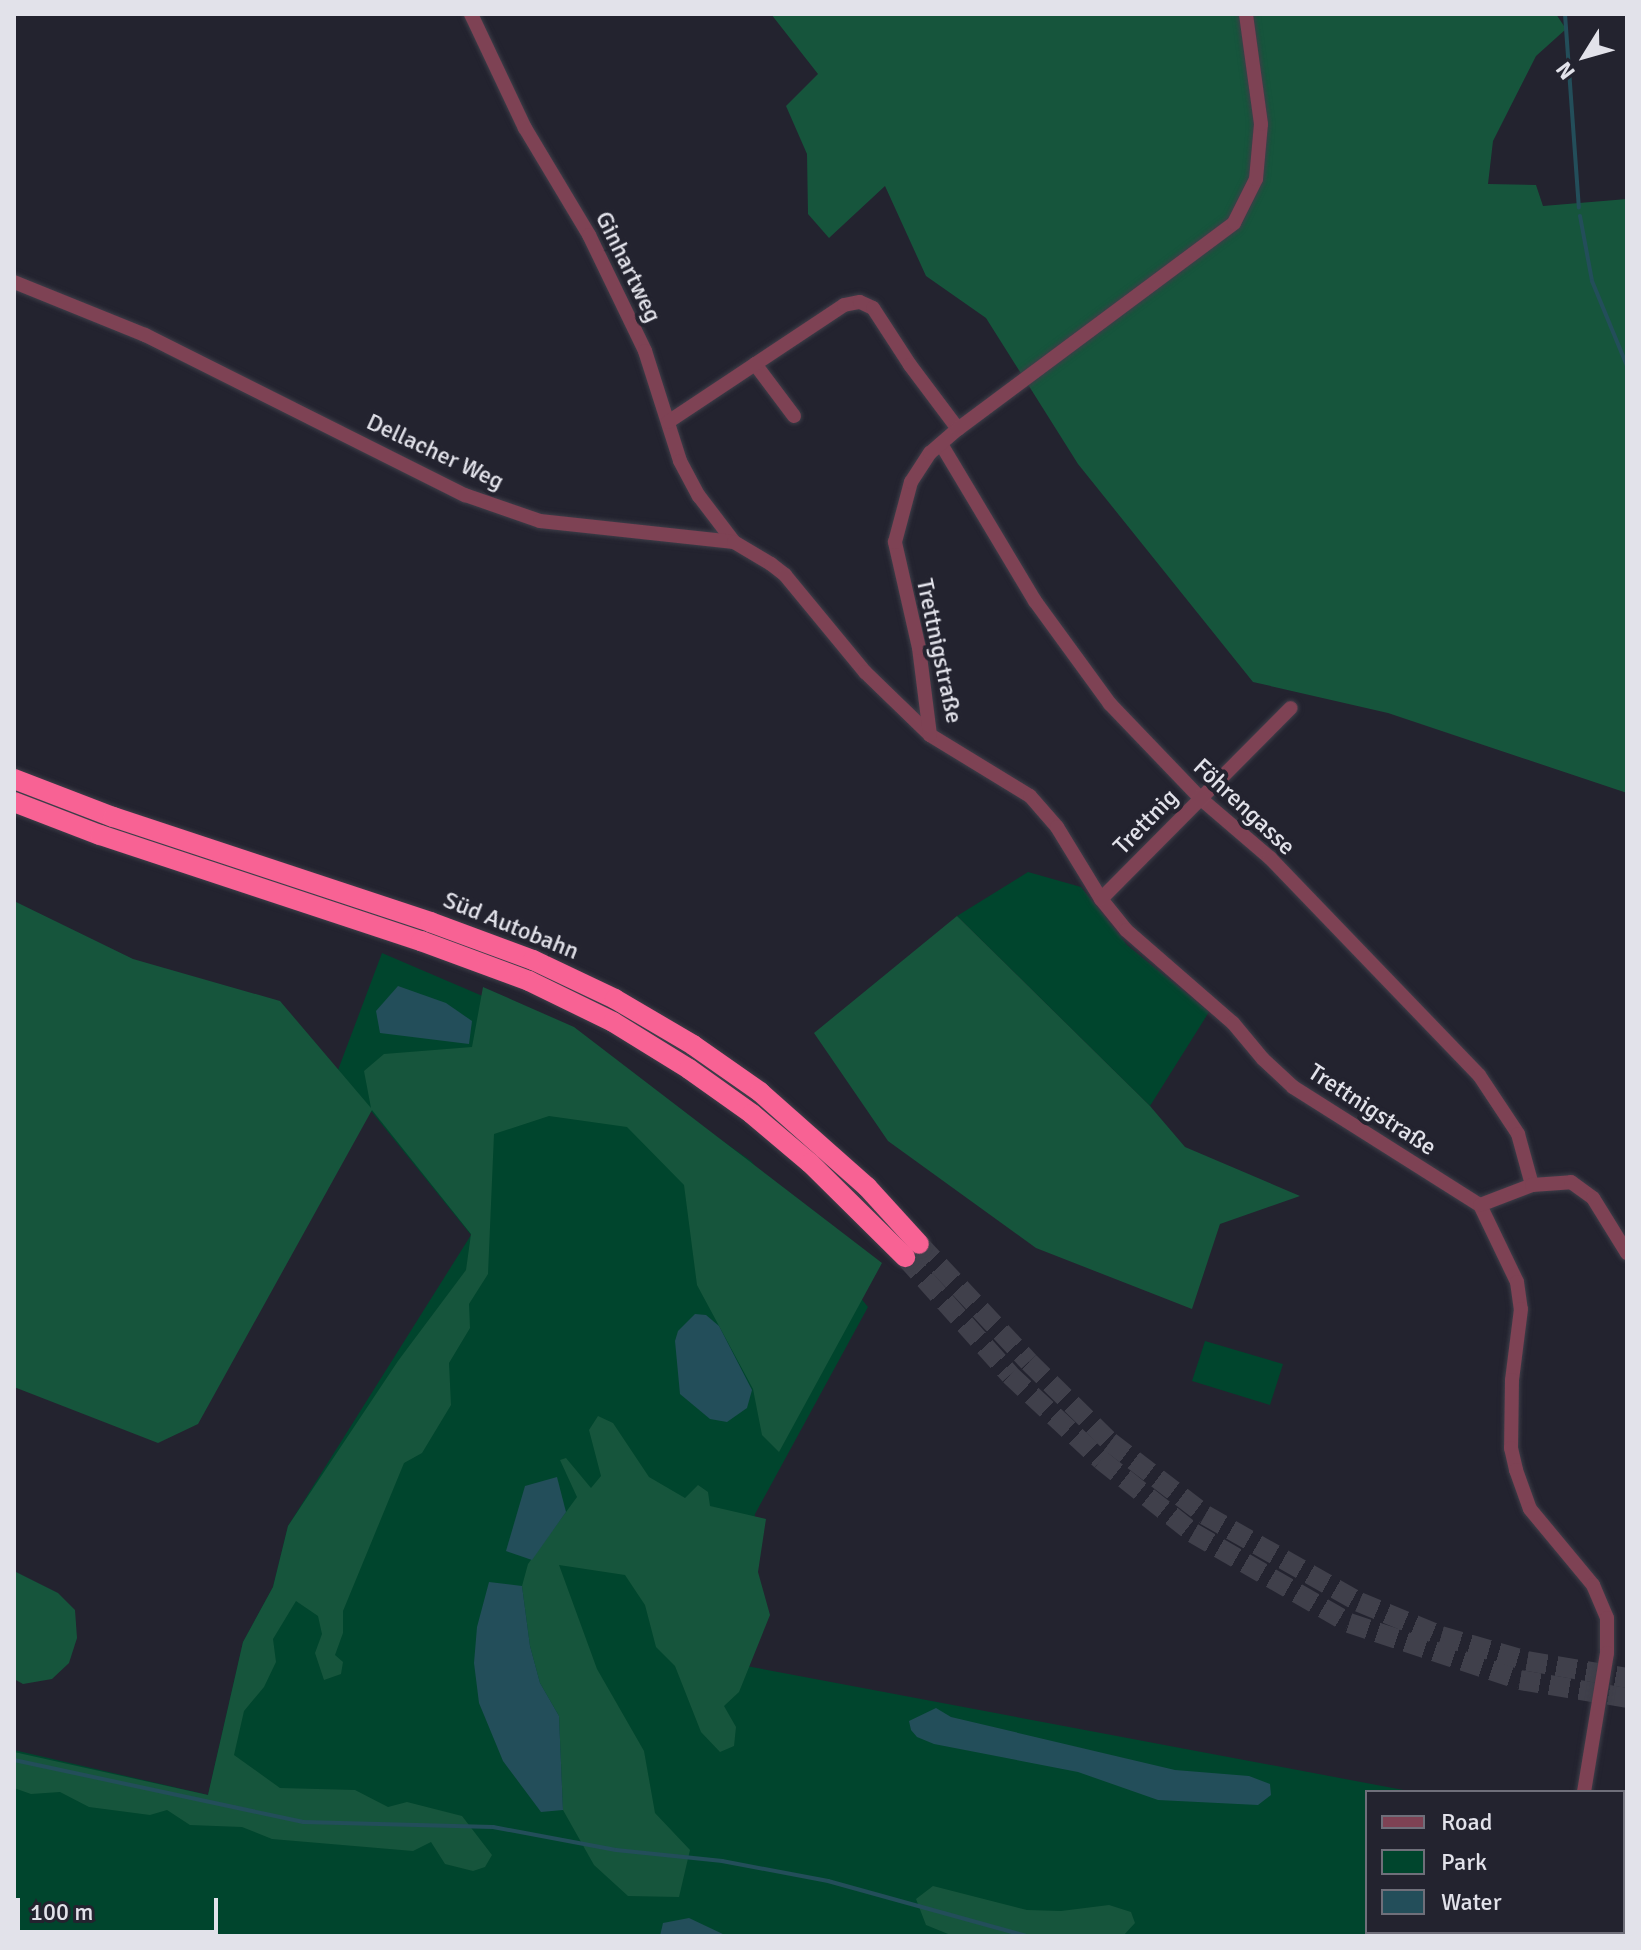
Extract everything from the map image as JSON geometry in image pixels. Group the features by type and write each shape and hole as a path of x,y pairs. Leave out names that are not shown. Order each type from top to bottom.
{"highway":[{"name":"Süd Autobahn","path":"14,779 140,826 430,922 533,960 615,999 693,1045 760,1092 867,1187 912,1250 752,1114 689,1069 613,1022 529,981 421,941 100,835 14,802"}],"street":[{"name":"Ginhartweg","path":"471,14 525,128 595,248 645,351 680,461 699,496 734,542"},
{"name":"Trettnigstraße","path":"1246,14 1261,124 1256,179 1234,223 958,429 922,462 911,482 895,542 919,648 930,735 1030,796 1057,827 1101,899 1138,943 1233,1023 1263,1059 1293,1087 1480,1205"},
{"name":"Dellacher Weg","path":"14,282 145,335 465,495 540,521 734,542 785,575 865,672 930,735"},
{"path":"668,422 844,305 860,302 867,304 958,429"},
{"path":"755,364 794,416"},
{"name":"Föhrengasse","path":"941,444 1009,561 1090,678 1136,733 1200,798 1270,858 1479,1075 1518,1134 1532,1185"},
{"name":"Trettnig","path":"1101,899 1291,708"},
{"path":"1584,1790 1607,1653 1607,1618 1593,1585 1530,1509 1516,1470 1511,1448 1512,1380 1521,1309 1517,1282 1480,1205 1532,1185 1571,1182 1593,1198 1627,1253"}],"green space":[{"path":"771,14 1556,14 1566,29 1536,56 1493,141 1488,184 1536,185 1543,206 1627,199 1627,793 1388,713 1253,682 1078,464 986,318 926,276 885,186 829,238 808,214 807,154 786,106 818,74"},
{"path":"1028,872 1081,887 1127,945 1209,1012 1150,1106 957,916"},
{"path":"14,901 133,959 280,1001 371,1108 364,1071 384,1054 472,1047 483,987 574,1027 882,1263 779,1452 762,1435 753,1389 697,1285 684,1185 627,1127 549,1116 494,1134 488,1274 469,1304 470,1328 449,1363 451,1405 422,1453 404,1463 343,1611 343,1633 335,1655 343,1662 341,1674 324,1680 315,1653 322,1634 318,1616 296,1601 273,1639 276,1662 264,1687 244,1711 234,1755 280,1788 355,1790 388,1807 407,1802 462,1816 492,1855 485,1867 473,1871 445,1864 431,1842 413,1851 272,1839 242,1827 190,1825 167,1810 150,1815 89,1807 60,1792 31,1794 14,1788 14,1752 208,1795 243,1642 273,1587 288,1526 398,1361 466,1270 471,1234 372,1110 198,1424 158,1443 14,1387"},
{"path":"957,916 1150,1106 1185,1147 1300,1196 1220,1224 1192,1309 1036,1248 888,1141 814,1033"},
{"path":"382,953 567,1032 751,1161 868,1307 755,1514 741,1665 1403,1790 1365,1790 1365,1934 1561,1936 14,1936 14,1750 208,1795 243,1642 273,1587 288,1526 471,1235 338,1070"},
{"path":"1205,1341 1283,1364 1270,1405 1192,1381"},
{"path":"598,1416 613,1423 649,1477 685,1498 698,1485 708,1492 710,1506 766,1519 758,1572 770,1615 739,1692 724,1706 736,1727 734,1746 720,1752 701,1732 675,1666 656,1647 645,1605 625,1575 559,1565 597,1669 644,1751 655,1813 690,1850 679,1897 628,1896 594,1865 563,1810 559,1716 540,1683 530,1646 522,1586 528,1564 577,1497 560,1460 566,1458 591,1488 601,1476 589,1430"},
{"path":"14,1571 58,1593 75,1610 77,1638 69,1663 52,1679 23,1684 14,1679"},
{"path":"933,1886 1027,1910 1061,1911 1109,1905 1131,1912 1135,1923 1123,1936 953,1936 926,1925 916,1899"}],"water":[{"path":"398,986 446,1003 472,1021 469,1044 380,1033 376,1011"},
{"path":"695,1314 706,1315 719,1326 752,1390 747,1408 727,1422 710,1419 680,1394 675,1341 678,1331"},
{"path":"557,1477 566,1512 532,1560 506,1551 525,1486"},
{"path":"489,1582 522,1586 530,1646 540,1683 559,1716 563,1810 541,1812 503,1761 479,1703 474,1663 477,1627"},
{"path":"936,1708 951,1717 1175,1770 1249,1776 1270,1784 1271,1795 1258,1805 1158,1800 1078,1772 934,1744 917,1737 909,1721"},
{"path":"689,1918 727,1936 660,1936 663,1923"}],"waterway":[{"path":"1565,14 1579,207"},
{"path":"1580,216 1592,281 1627,366"},
{"path":"14,1760 303,1822 493,1827 616,1850 722,1861 828,1881 1026,1936"}],"tunnel":[{"path":"919,1244 1029,1362 1110,1442 1205,1515 1359,1602 1441,1636 1527,1661 1627,1678"},
{"path":"905,1257 1010,1375 1101,1460 1193,1533 1349,1623 1520,1680 1627,1698"}]}
